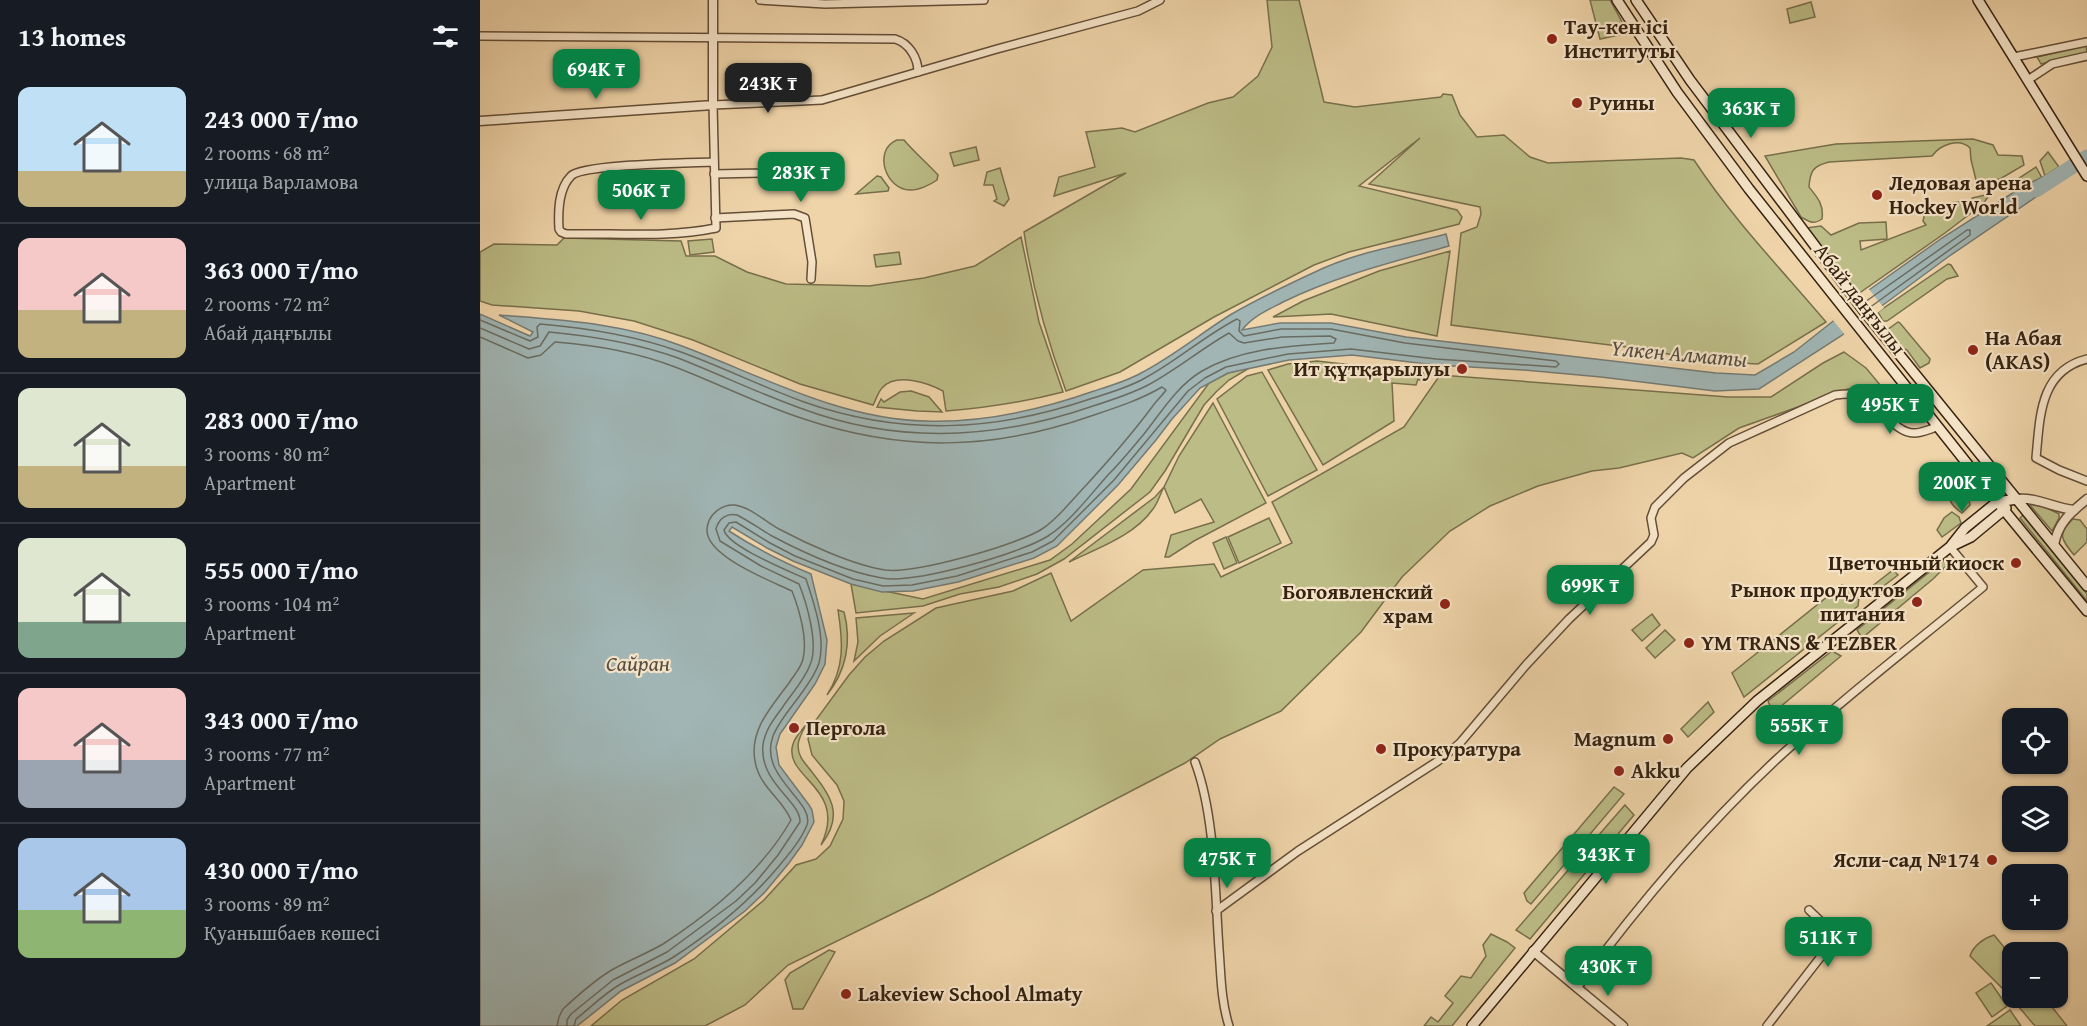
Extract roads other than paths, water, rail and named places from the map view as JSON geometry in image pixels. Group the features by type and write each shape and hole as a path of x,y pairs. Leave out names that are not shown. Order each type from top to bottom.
{"main road":[{"name":"Абай даңғылы","path":"1617,0 1677,92 1749,189 1997,502 2087,611"},
{"name":"Абай даңғылы","path":"1636,0 1690,80 1848,290 2087,586"},
{"path":"1978,0 2087,176"},
{"path":"1472,1026 1687,768 1757,701 1950,547 1965,528 1997,502 2017,499"},
{"path":"1950,547 1971,537 2017,499"}],"street":[{"path":"713,0 713,162 716,228 665,234 566,234 559,229 558,208 569,178 576,173 602,168 713,162"},
{"path":"760,0 825,4 984,0"},
{"path":"480,121 822,100 1138,11 1160,0"},
{"path":"480,36 895,39 908,46 918,65 918,72"},
{"path":"2014,57 2087,42"},
{"path":"2028,80 2052,64 2087,56"},
{"path":"714,174 761,173 773,168 795,166"},
{"path":"715,218 794,214 805,218 812,262 811,279"},
{"path":"2087,358 2072,362 2058,375 2049,388 2042,403 2036,458 2059,471 2087,481"},
{"path":"1216,911 1298,851 1438,761 1460,743 1526,665 1569,619 1651,542 1654,535 1652,518 1655,507 1684,478 1729,443 1835,395 1850,393 1867,398 1909,433 1916,434 1937,427"},
{"path":"2017,499 2032,498 2063,509 2074,510"},
{"path":"2054,545 2064,518 2087,499"},
{"path":"1577,988 1699,837 1775,761 1983,587 1950,547"},
{"path":"1195,762 1203,783 1223,1002 1229,1026"},
{"path":"1767,1026 1833,941 1833,933 1809,910"},
{"path":"1533,951 1623,1026"}],"water":[{"name":"Сайран","path":"2049,174 2055,184 1948,257 1841,336 1759,389 1715,391 1601,377 1435,365 1352,355 1289,360 1228,373 1200,388 1118,485 1057,546 1034,558 958,582 913,591 882,592 851,584 793,561 732,527 729,531 749,543 811,574 827,640 825,664 815,684 780,734 776,747 779,765 809,805 814,822 789,863 765,892 745,911 675,963 621,991 577,1026 480,1026 480,314 530,336 533,332 499,315 615,327 660,338 801,394 862,413 926,421 969,420 1032,409 1124,381 1164,360 1240,309 1315,272 1363,254 1446,234 1449,246 1365,270 1303,293 1261,314 1242,330 1280,323 1331,323 1406,337 1716,373 1755,375 1794,352 1869,290 1942,238 2022,187"}],"waterway":[{"name":"Үлкен Алматы","path":"2036,190 2087,157"}],"place":[{"name":"Тау-кен ісі Институты","path":"1552,39"},
{"name":"Руины","path":"1577,103"},
{"name":"Ледовая арена Hockey World","path":"1877,195"},
{"name":"На Абая (AKAS)","path":"1973,350"},
{"name":"Ит құтқарылуы","path":"1462,369"},
{"name":"Цветочный киоск","path":"2016,563"},
{"name":"Рынок продуктов питания","path":"1917,602"},
{"name":"Богоявленский храм","path":"1445,604"},
{"name":"YM TRANS & TEZBER","path":"1689,643"},
{"name":"Пергола","path":"794,728"},
{"name":"Magnum","path":"1668,739"},
{"name":"Прокуратура","path":"1381,749"},
{"name":"Akku","path":"1619,771"},
{"name":"Ясли-сад №174","path":"1992,860"},
{"name":"Lakeview School Almaty","path":"846,994"}]}
